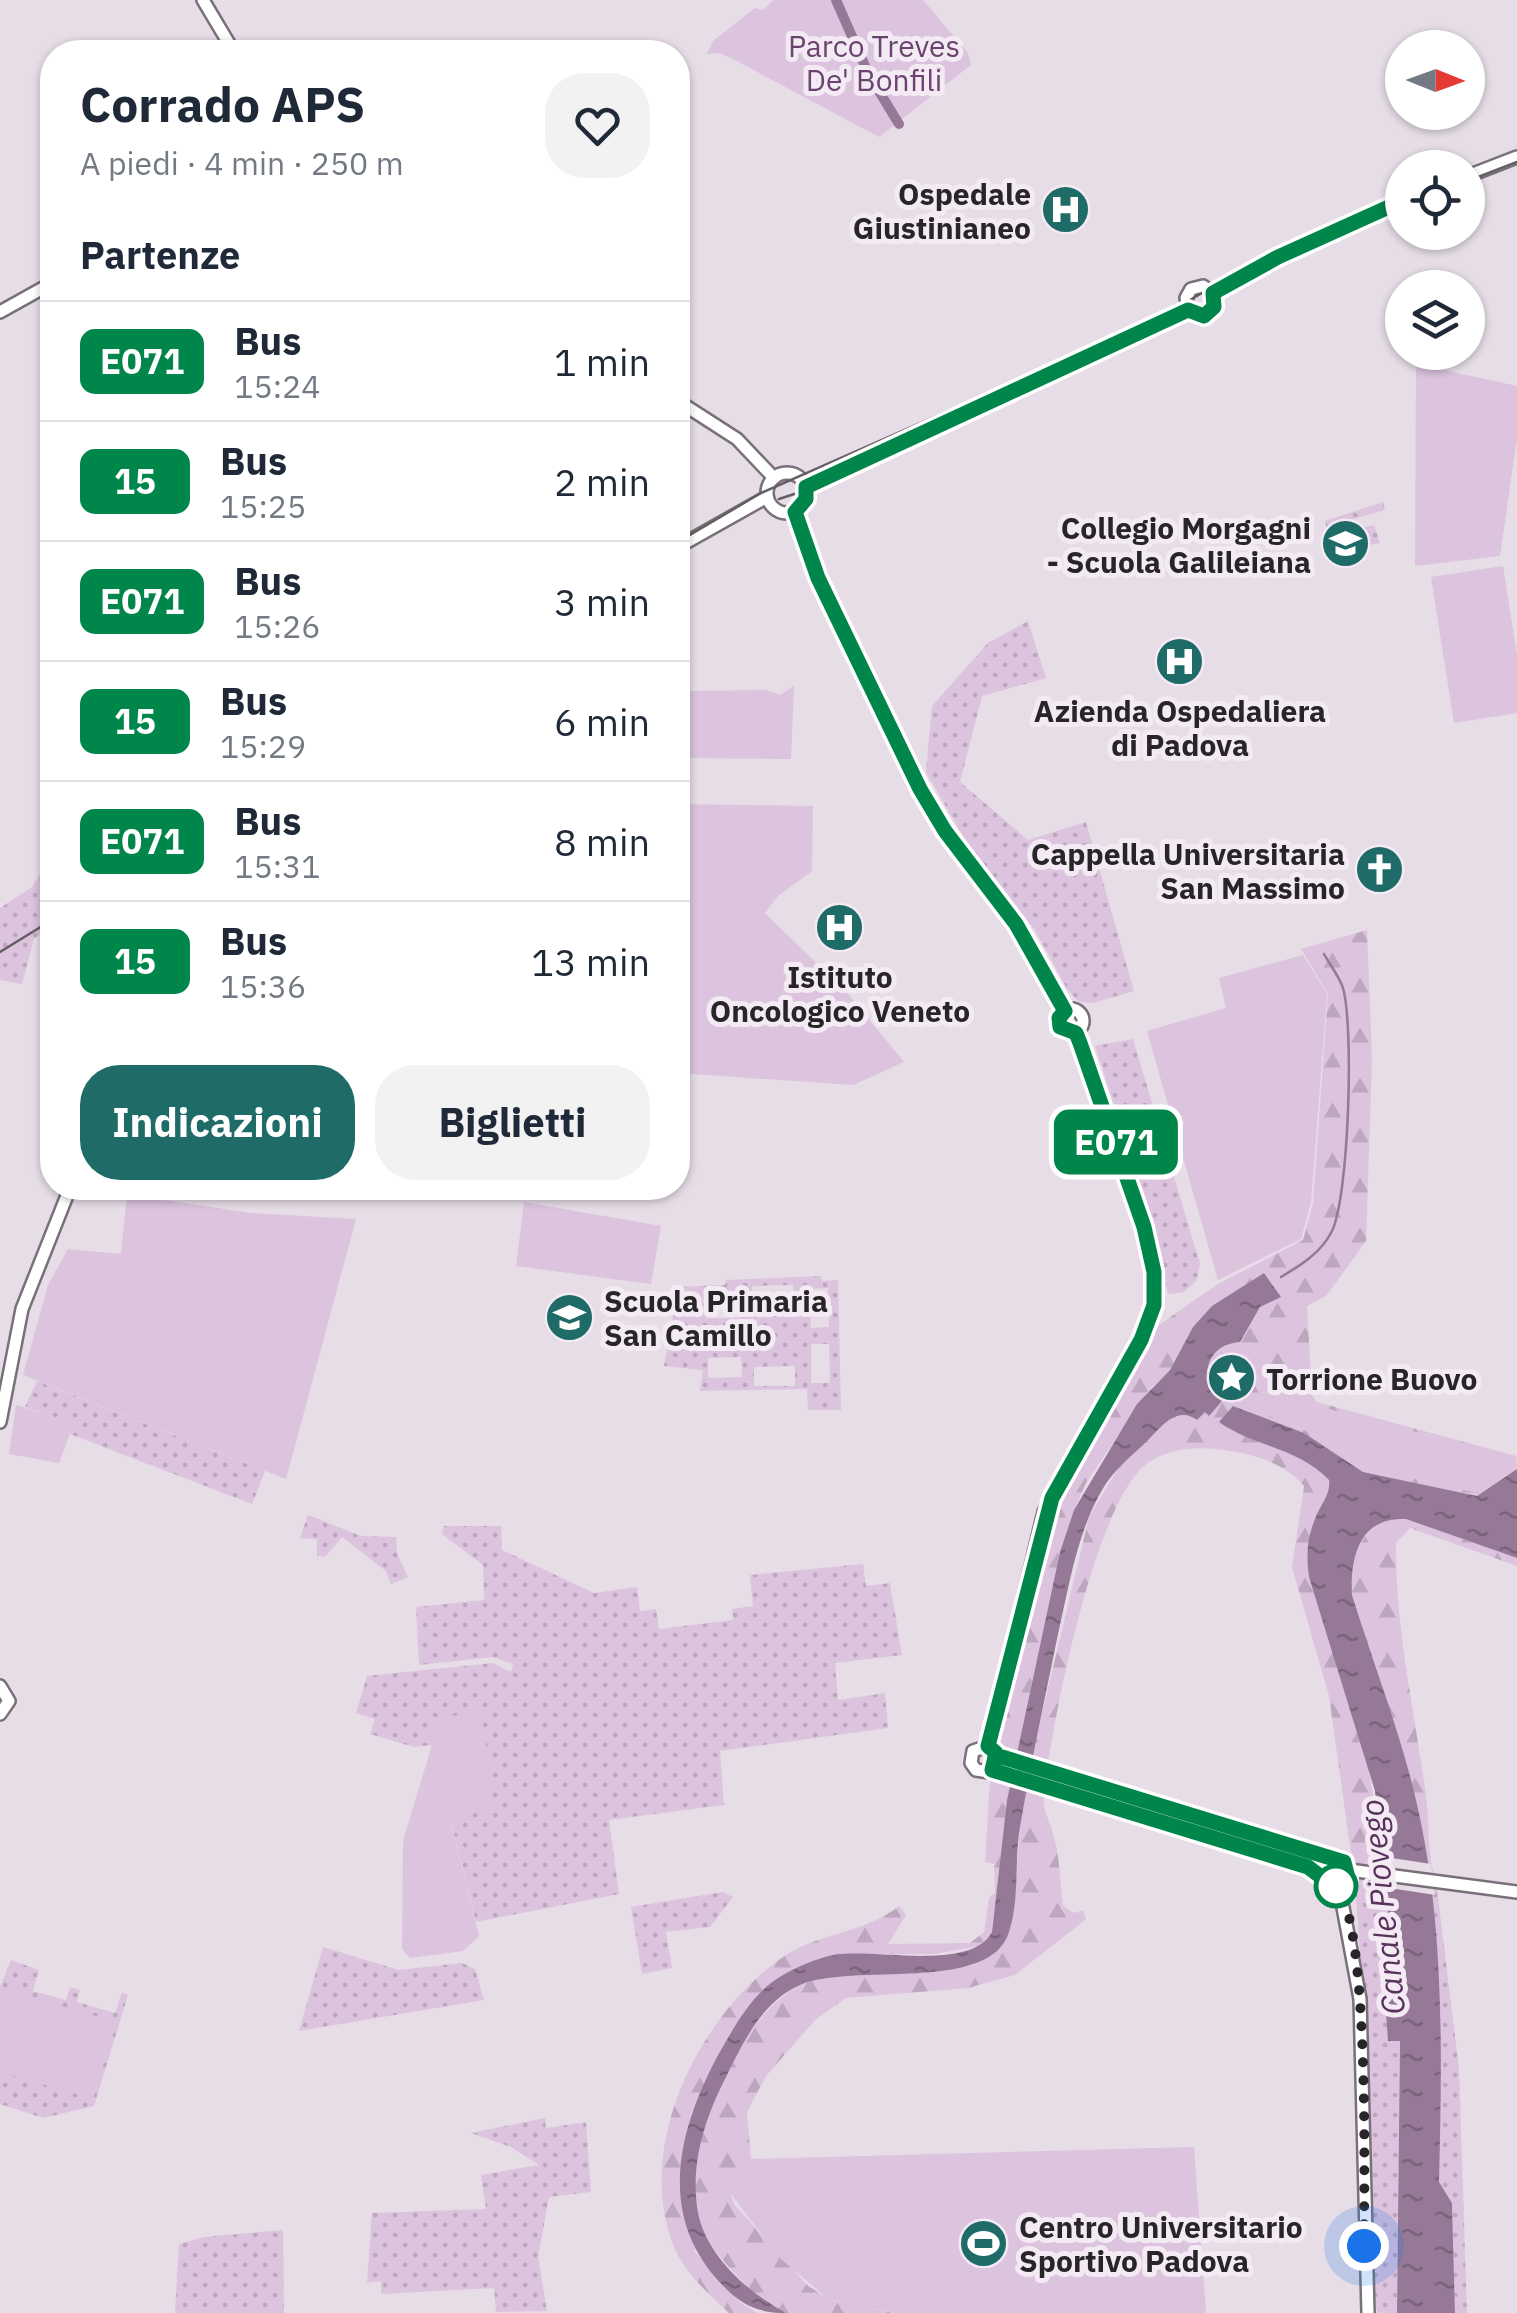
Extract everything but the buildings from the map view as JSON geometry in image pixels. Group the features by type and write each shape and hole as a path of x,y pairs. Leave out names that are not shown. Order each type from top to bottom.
{"main road":[{"path":"203,0 227,40"},
{"path":"1485,169 1517,157"},
{"path":"1213,293 1278,257 1385,208"},
{"path":"1204,286 1213,293 1215,303 1208,314 1200,316 1188,310 1186,298 1192,289 1204,286"},
{"path":"0,312 40,290"},
{"path":"806,487 1188,310"},
{"path":"690,409 737,438 774,478"},
{"path":"774,478 795,474 806,487 806,499 795,512"},
{"path":"690,540 767,496 774,478"},
{"path":"767,496 775,510 795,512"},
{"path":"795,512 818,578 920,789 945,831 1016,924 1065,1011 1059,1018 1060,1027 1076,1033 1137,1206 1155,1285 1144,1334 1039,1526 995,1759 1308,1867 1328,1883 1339,1886"},
{"path":"0,1422 22,1309 65,1200"},
{"path":"0,1714 9,1702 2,1685"},
{"path":"1044,1777 1344,1862 1349,1870 1347,1880 1339,1886"},
{"path":"1324,1876 1333,1861"},
{"path":"1349,1870 1517,1892"},
{"path":"1339,1886 1360,1999 1368,2313"}],"green space":[{"name":"Parco Treves De' Bonfili","path":"774,0 923,0 968,53 971,65 879,137 737,61 720,53 707,54 713,41 755,8 763,10"},
{"path":"1416,370 1444,370 1517,386 1517,438 1500,556 1415,566"},
{"path":"1383,502 1385,510 1335,524 1340,540 1330,543 1325,521"},
{"path":"1374,525 1380,543 1351,549 1346,532"},
{"path":"1503,566 1517,655 1517,713 1454,723 1431,577"},
{"path":"1028,621 1046,678 982,696 960,782 1028,840 1086,822 1134,991 1093,1003 1079,1002 1067,989 1035,930 965,840 926,772 932,706 988,643"},
{"path":"794,686 791,759 690,758 690,690 766,690 780,695"},
{"path":"690,804 813,806 812,871 778,896 765,913 849,995 904,1062 853,1085 690,1074"},
{"path":"40,874 40,934 34,939 22,984 0,980 0,908 32,887"},
{"path":"1367,930 1372,1058 1366,1241 1327,1295 1307,1306 1312,1395 1317,1402 1516,1456 1517,1465 1513,1458 1263,1392 1258,1399 1243,1405 1314,1434 1363,1467 1392,1478 1412,1478 1476,1492 1517,1466 1477,1496 1363,1472 1304,1433 1233,1406 1266,1442 1321,1469 1330,1485 1309,1545 1309,1577 1365,1749 1387,1874 1353,1868 1329,1696 1292,1567 1304,1486 1286,1470 1264,1459 1215,1449 1173,1452 1149,1462 1129,1484 1094,1565 1066,1669 1048,1762 1044,1804 1057,1849 1063,1906 1074,1913 1083,1910 1086,1919 1015,1975 968,1988 846,1998 816,2019 766,2076 747,2112 752,2172 735,2180 730,2193 734,2204 807,2285 828,2299 893,2313 780,2311 748,2288 706,2238 694,2194 704,2127 732,2059 773,2005 795,1988 832,1976 974,1965 1015,1896 1020,1825 1035,1743 1089,1517 1122,1462 1160,1426 1175,1416 1205,1412 1222,1401 1209,1383 1209,1364 1220,1349 1240,1342 1260,1307 1280,1296 1265,1274 1193,1327 1170,1370 1149,1390 1086,1483 1074,1510 1060,1552 1007,1800 992,1932 985,1945 935,1954 832,1955 730,2034 691,2114 695,2252 740,2302 757,2313 729,2313 682,2262 672,2242 663,2204 662,2164 669,2124 682,2085 724,2014 751,1984 794,1950 871,1922 899,1906 906,1915 888,1944 970,1943 984,1932 989,1898 995,1893 994,1864 985,1862 990,1780 995,1779 1004,1751 998,1743 1054,1519 1081,1460 1159,1325 1218,1284 1303,1240 1313,1203 1328,994 1301,949"},
{"path":"1303,955 1327,994 1311,1202 1301,1239 1218,1280 1147,1031 1226,1008 1219,978"},
{"path":"1133,1039 1200,1264 1197,1280 1184,1292 1168,1294 1161,1250 1095,1046"},
{"path":"126,1200 166,1200 250,1213 356,1219 286,1479 23,1375 48,1285 68,1249 121,1254"},
{"path":"524,1202 661,1226 651,1284 516,1266"},
{"path":"821,1276 822,1281 838,1280 841,1410 808,1410 807,1389 700,1391 703,1370 664,1366 668,1345 676,1344 675,1332 670,1332 678,1287 725,1285 726,1280","holes":["793,1285 794,1306 752,1306 752,1286","828,1288 829,1327 811,1328 810,1289","739,1297 740,1318 706,1318 706,1298","811,1344 829,1344 830,1383 811,1383","741,1357 742,1377 708,1378 708,1358","795,1366 795,1386 754,1386 754,1367"]},
{"path":"37,1381 265,1471 252,1504 70,1434 73,1423 25,1407"},
{"path":"1262,1392 1514,1458 1517,1466 1476,1493 1412,1478 1392,1478 1363,1467 1314,1434 1241,1405 1258,1399"},
{"path":"16,1405 74,1423 59,1463 9,1454"},
{"path":"308,1515 361,1536 396,1537 397,1554 408,1577 391,1584 386,1571 342,1537 325,1557 317,1556 317,1539 300,1538"},
{"path":"1387,1518 1406,1519 1517,1558 1517,1566 1410,1528 1396,1543 1402,1639 1436,1880 1428,1879 1416,1800 1352,1595 1357,1550 1368,1533"},
{"path":"444,1526 501,1526 502,1550 594,1593 637,1587 640,1611 656,1609 659,1629 733,1620 732,1609 753,1606 750,1575 863,1564 866,1586 890,1583 902,1655 835,1663 838,1700 885,1693 888,1728 720,1751 724,1805 609,1820 619,1894 476,1922 432,1745 414,1747 370,1734 375,1719 356,1713 367,1676 493,1663 511,1672 513,1664 493,1657 419,1665 416,1607 484,1600 483,1565 442,1534"},
{"path":"481,1711 495,1809 450,1819 479,1936 463,1951 410,1958 402,1949 403,1841 432,1745 429,1720"},
{"path":"1353,1868 1387,1874 1396,1985 1384,1987 1388,2040 1400,2041 1397,2313 1377,2313 1368,2202 1361,1979"},
{"path":"1428,1879 1436,1881 1459,2069 1467,2313 1455,2313 1452,2203 1439,2182 1439,2008"},
{"path":"723,1892 733,1897 710,1927 666,1932 672,1968 642,1974 631,1907"},
{"path":"323,1947 399,1970 462,1963 475,1969 484,2000 299,2031"},
{"path":"11,1960 39,1970 33,1991 66,2000 70,1987 80,1990 77,2002 115,2013 122,1993 128,1995 94,2106 43,2118 0,2104 0,1987"},
{"path":"0,1988 116,2022 93,2099 0,2072"},
{"path":"545,2118 546,2128 586,2122 591,2192 549,2197 538,2257 547,2311 496,2312 494,2288 381,2294 381,2281 367,2283 372,2213 486,2209 481,2175 539,2165 511,2147 471,2133"},
{"name":"Centro Universitario Sportivo Padova","path":"1194,2147 1206,2313 895,2313 828,2299 781,2259 730,2193 735,2180 751,2171 749,2159"},
{"path":"283,2230 284,2313 175,2313 179,2244 204,2237"}],"water":[{"path":"1264,1273 1281,1297 1260,1307 1240,1342 1220,1348 1209,1363 1207,1377 1222,1401 1209,1416 1205,1412 1197,1420 1176,1416 1164,1424 1112,1476 1086,1524 1070,1579 1029,1778 1018,1840 1012,1919 997,1951 976,1963 948,1970 852,1976 800,1985 765,2012 718,2092 698,2156 696,2190 701,2224 729,2269 756,2294 786,2313 746,2304 723,2286 697,2251 681,2197 685,2141 717,2057 755,1999 771,1983 801,1966 834,1955 943,1955 981,1944 992,1932 1007,1800 1060,1552 1074,1510 1137,1404 1170,1370 1193,1327 1212,1306"},
{"path":"1233,1406 1304,1433 1363,1472 1477,1496 1517,1469 1517,1558 1406,1519 1390,1520 1368,1532 1353,1566 1352,1595 1410,1774 1432,1894 1440,1990 1439,2182 1452,2203 1455,2313 1397,2313 1400,2041 1388,2041 1384,1987 1396,1985 1375,1791 1308,1569 1310,1533 1327,1495 1329,1480 1304,1461 1219,1422"}],"pier":[{"path":"1379,1856 1431,1864 1435,1895 1383,1887"}],"waterway":[{"path":"836,0 869,75 899,124"},
{"path":"1281,1277 1310,1258 1327,1239 1338,1212 1342,1183 1348,1111 1346,1008 1343,988 1324,954"}],"tram line":[{"path":"1485,174 1517,162"},
{"path":"690,535 761,493 1159,318 1245,268 1385,204"},
{"path":"779,499 834,481 1055,380"},
{"path":"0,952 40,927"}],"bus line":[{"name":"E071","path":"1002,1757 1344,1862 1348,1878 1344,1884 1333,1886 1308,1867 992,1770 996,1753 988,1746 1032,1563 1052,1498 1149,1323 1154,1305 1154,1272 1122,1159 1076,1033 1066,1033 1060,1027 1059,1018 1065,1011 1046,973 1016,924 945,831 920,789 818,578 795,512 804,504 806,487 1188,310 1204,316 1214,307 1213,293 1278,257 1385,209"}],"place":[{"name":"Ospedale Giustinianeo","path":"1066,210"},
{"name":"Collegio Morgagni - Scuola Galileiana","path":"1346,544"},
{"name":"Azienda Ospedaliera di Padova","path":"1180,661"},
{"name":"Cappella Universitaria San Massimo","path":"1380,870"},
{"name":"Istituto Oncologico Veneto","path":"840,927"},
{"name":"Scuola Primaria San Camillo","path":"569,1317"},
{"name":"Torrione Buovo","path":"1231,1378"},
{"name":"Centro Universitario Sportivo Padova","path":"984,2243"}],"route":[{"path":"1336,1886 1344,1902 1360,1999 1364,2246"}],"water label":[{"name":"Canale Piovego","path":"1382,1907"}]}
